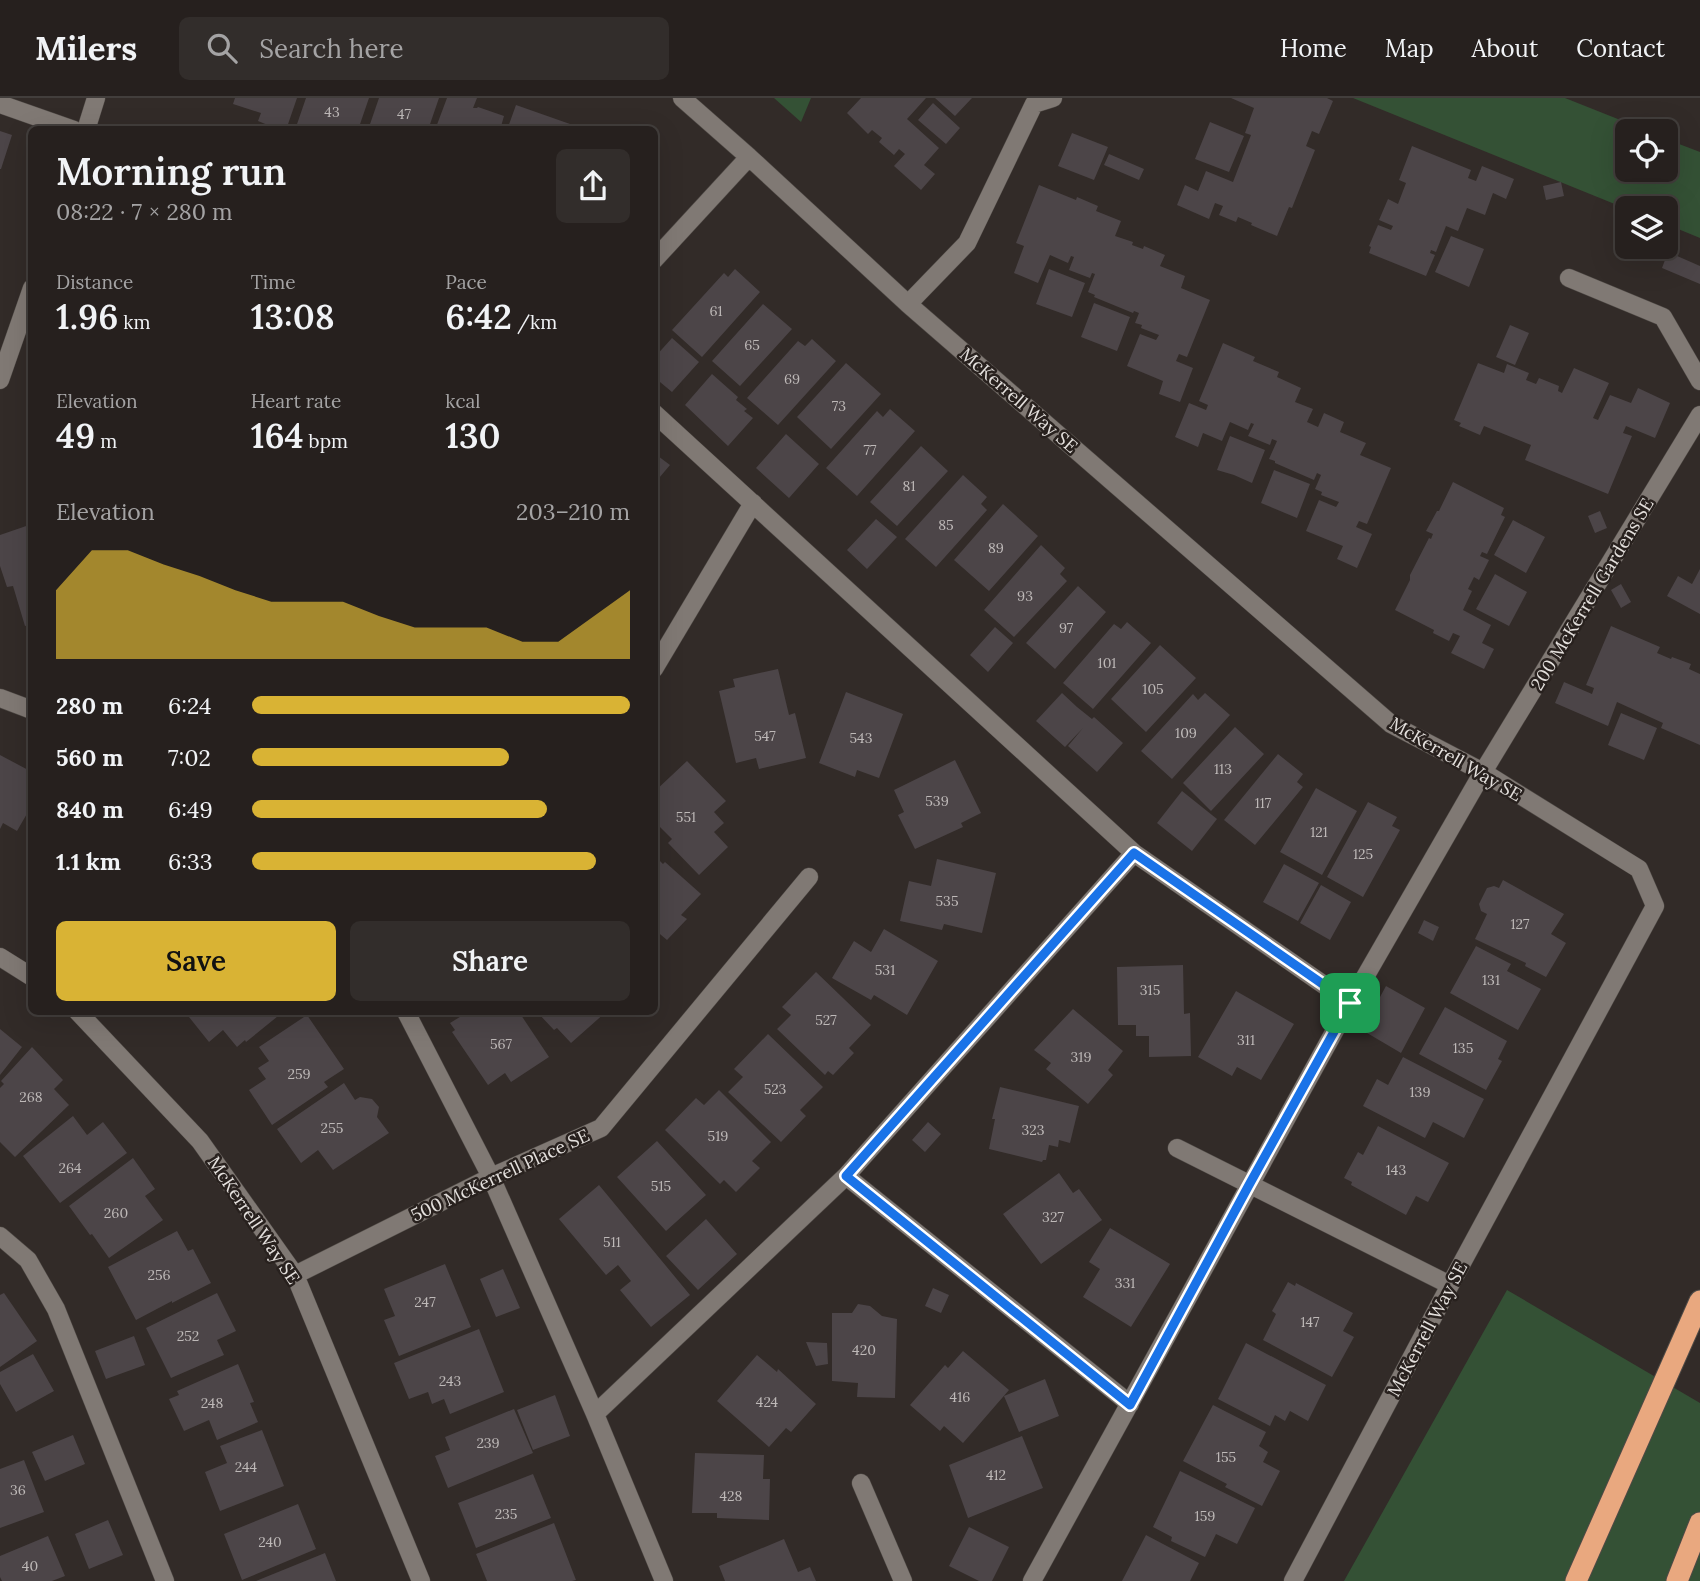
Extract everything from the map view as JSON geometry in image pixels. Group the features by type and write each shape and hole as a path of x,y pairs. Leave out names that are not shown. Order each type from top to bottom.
{"highway":[{"path":"1576,1581 1700,1301"},
{"path":"1677,1581 1700,1523"}],"street":[{"path":"87,126 96,98"},
{"name":"McKerrell Way SE","path":"682,98 908,304 1391,724 1483,772 1639,869 1655,906 1293,1581"},
{"path":"908,304 967,243 1034,104 1053,98"},
{"path":"0,104 63,126"},
{"path":"658,256 749,157"},
{"path":"1569,278 1663,317 1700,381"},
{"path":"0,380 28,300"},
{"name":"200 McKerrell Gardens SE","path":"1032,1581 1350,1003 1483,772 1700,415"},
{"path":"658,417 1134,853 1350,1003"},
{"path":"658,662 753,503"},
{"path":"0,698 28,708"},
{"path":"595,1415 846,1176 1134,853"},
{"name":"500 McKerrell Place SE","path":"295,1275 491,1177 601,1128 809,877"},
{"path":"0,957 28,974"},
{"name":"McKerrell Way SE","path":"81,1015 200,1141 295,1275 421,1581"},
{"path":"408,1015 491,1177 664,1581"},
{"path":"1177,1148 1450,1285"},
{"path":"846,1176 1130,1405"},
{"path":"0,1236 28,1260 56,1309 165,1581"},
{"path":"861,1483 904,1581"}],"green space":[{"path":"774,98 811,98 801,122"},
{"path":"1353,98 1565,98 1618,119 1615,119 1615,182 1678,182 1678,144 1700,152 1700,238 1678,229 1678,196 1615,196 1615,204"},
{"path":"1507,1290 1700,1403 1700,1581 1344,1581"}],"building":[{"path":"235,98 297,98 287,126 270,126 258,121 261,113 233,104"},
{"path":"306,98 369,98 359,126 296,126"},
{"path":"379,98 439,98 429,126 369,126"},
{"path":"447,98 477,98 473,108 478,107 504,116 501,126 436,126"},
{"path":"861,98 926,98 907,119 939,148 924,165 935,174 921,190 894,166 905,154 899,149 894,155 879,142 882,138 872,130 868,134 847,113"},
{"path":"935,98 972,98 955,116"},
{"path":"1231,98 1327,98 1333,101 1319,134 1312,131 1306,146 1315,150 1292,208 1289,207 1277,236 1238,217 1236,222 1219,215 1223,206 1215,203 1209,219 1177,205 1185,185 1198,191 1206,171 1233,182 1251,135 1245,133 1254,108"},
{"path":"933,103 960,128 946,144 918,120"},
{"path":"516,105 570,124 569,126 508,126"},
{"path":"1210,122 1244,136 1229,172 1195,159"},
{"path":"0,131 12,135 1,169 0,169"},
{"path":"1072,133 1108,147 1094,180 1058,166"},
{"path":"1412,146 1471,170 1468,178 1476,181 1482,166 1514,179 1506,199 1493,193 1485,215 1467,208 1458,231 1446,226 1436,252 1431,250 1430,253 1435,255 1426,276 1369,253 1369,246 1378,225 1391,230 1393,226 1379,220 1388,199 1398,204 1406,183 1399,180"},
{"path":"1109,154 1144,169 1139,180 1104,165"},
{"path":"1561,182 1564,196 1546,200 1543,186"},
{"path":"1039,185 1098,206 1096,211 1121,221 1115,236 1133,242 1132,245 1143,249 1144,246 1165,255 1160,266 1185,276 1181,288 1210,300 1187,357 1179,354 1176,361 1193,368 1180,402 1159,394 1163,381 1127,366 1140,334 1156,340 1159,335 1135,323 1139,313 1094,297 1095,295 1088,292 1095,274 1092,273 1090,278 1069,270 1074,257 1071,256 1068,263 1050,255 1038,283 1014,273 1024,246 1016,243"},
{"path":"1451,236 1484,249 1469,287 1435,272"},
{"path":"1678,256 1700,266 1700,284 1662,268 1665,259 1678,259"},
{"path":"735,269 760,292 702,357 672,330 724,273 728,277"},
{"path":"1049,269 1085,283 1072,317 1036,304"},
{"path":"1094,303 1130,317 1117,351 1081,337"},
{"path":"763,304 792,329 740,386 712,361"},
{"path":"1510,325 1529,333 1515,365 1496,357"},
{"path":"672,338 699,362 672,392 658,380 658,354"},
{"path":"812,339 836,361 778,425 747,398 798,341 805,346"},
{"path":"1223,343 1255,357 1253,361 1279,372 1277,377 1301,388 1295,402 1313,409 1307,422 1318,427 1324,413 1344,422 1340,432 1366,443 1360,455 1391,468 1367,524 1359,521 1356,527 1372,534 1357,568 1337,559 1343,546 1306,531 1319,500 1336,507 1339,502 1321,495 1322,492 1315,489 1321,475 1317,473 1314,480 1269,459 1277,441 1272,439 1270,445 1248,436 1254,424 1251,423 1248,430 1230,422 1222,441 1203,433 1198,447 1175,437 1189,403 1206,410 1208,405 1199,401"},
{"path":"846,363 881,394 831,449 797,417"},
{"path":"1478,363 1504,373 1507,364 1529,373 1526,380 1536,384 1539,378 1559,386 1558,391 1562,393 1574,368 1609,383 1593,418 1598,420 1610,395 1631,403 1638,388 1670,403 1655,438 1626,426 1623,433 1632,436 1608,494 1525,460 1531,445 1484,426 1480,435 1459,426 1461,423 1454,420"},
{"path":"712,374 738,397 736,400 753,418 728,446 685,405"},
{"path":"890,409 915,431 857,496 826,468 877,411 883,417"},
{"path":"786,434 819,464 789,498 756,468"},
{"path":"1230,436 1265,450 1252,483 1217,470"},
{"path":"921,446 948,471 897,526 870,502"},
{"path":"658,456 670,465 658,479"},
{"path":"1274,470 1310,484 1297,518 1261,503"},
{"path":"963,475 987,497 981,504 987,510 936,567 905,539"},
{"path":"1453,482 1504,508 1501,515 1505,517 1487,554 1482,552 1480,556 1489,560 1479,580 1474,577 1468,589 1472,591 1463,610 1491,625 1482,643 1494,649 1484,669 1451,653 1460,636 1453,633 1449,641 1395,610 1410,575 1433,534 1426,531"},
{"path":"1003,504 1038,536 989,591 954,560"},
{"path":"1600,511 1607,528 1595,533 1588,516"},
{"path":"876,519 897,537 867,569 847,550"},
{"path":"1513,520 1545,537 1526,573 1494,555"},
{"path":"28,525 28,625 25,626 13,586 7,587 0,566 0,535"},
{"path":"1041,545 1065,568 1060,574 1067,581 1014,637 984,610"},
{"path":"1700,569 1700,614 1667,596 1678,576 1692,584"},
{"path":"1495,574 1527,592 1509,626 1476,609"},
{"path":"1621,584 1631,602 1621,608 1611,590"},
{"path":"1078,586 1106,612 1055,669 1026,643"},
{"path":"1127,622 1151,643 1093,709 1063,683 1114,624 1121,629"},
{"path":"1611,626 1660,647 1657,653 1691,664 1689,669 1700,674 1700,745 1661,728 1663,723 1617,702 1608,726 1555,703 1564,682 1592,694 1594,688 1586,685"},
{"path":"995,627 1013,643 988,672 970,655"},
{"path":"1160,645 1196,678 1146,732 1111,699"},
{"path":"778,669 789,715 795,713 806,758 759,769 756,758 736,763 719,691 735,687 733,679"},
{"path":"846,692 903,714 879,778 857,770 855,777 819,763"},
{"path":"1062,693 1123,743 1097,772 1068,746 1083,728 1065,747 1036,721"},
{"path":"1205,693 1230,715 1172,779 1141,751 1193,694 1198,700"},
{"path":"1621,713 1657,728 1644,760 1608,745"},
{"path":"1235,727 1264,754 1211,811 1183,783"},
{"path":"1278,754 1303,774 1297,782 1303,787 1255,845 1224,820"},
{"path":"0,755 28,770 28,812 17,831 3,823 0,829"},
{"path":"955,760 981,813 961,823 963,827 915,849 898,815 904,812 894,790"},
{"path":"687,761 726,801 714,812 724,823 714,832 728,847 699,875 668,843 672,839 658,825 658,788"},
{"path":"1316,788 1357,811 1322,875 1280,852"},
{"path":"1182,791 1217,819 1192,851 1157,823"},
{"path":"1368,802 1397,817 1392,826 1400,830 1363,897 1327,877"},
{"path":"658,859 701,894 681,915 687,919 667,940 658,932"},
{"path":"937,859 996,873 982,933 944,924 942,930 900,921 909,881 931,886"},
{"path":"1284,864 1319,883 1298,921 1263,902"},
{"path":"1503,880 1564,914 1551,934 1566,943 1546,977 1525,966 1526,963 1475,939 1487,914 1481,911 1479,904 1487,888 1499,888"},
{"path":"1321,885 1351,902 1330,940 1300,923"},
{"path":"1424,920 1439,927 1433,941 1418,933"},
{"path":"884,929 938,961 907,1015 874,995 871,1000 832,978 854,941 871,952"},
{"path":"1476,946 1511,964 1507,971 1541,989 1518,1030 1450,993"},
{"path":"1183,965 1184,1014 1190,1013 1191,1056 1149,1057 1149,1036 1136,1036 1136,1025 1118,1025 1117,967"},
{"path":"816,972 871,1025 849,1048 854,1053 833,1075 828,1071 825,1075 777,1029 791,1015 782,1007"},
{"path":"1386,986 1425,1008 1401,1053 1362,1030"},
{"path":"1236,991 1294,1024 1261,1080 1237,1067 1232,1076 1198,1057"},
{"path":"1445,1007 1507,1041 1498,1059 1502,1061 1486,1090 1419,1054"},
{"path":"1073,1009 1123,1051 1108,1070 1113,1075 1088,1104 1046,1069 1051,1063 1034,1050"},
{"path":"187,1015 279,1015 237,1047 223,1030 209,1042"},
{"path":"307,1015 344,1069 324,1082 328,1087 272,1125 249,1090 266,1079 258,1068 269,1061 259,1047"},
{"path":"463,1015 521,1015 549,1057 511,1082 505,1073 488,1085 452,1032 455,1030 450,1023"},
{"path":"540,1015 603,1015 571,1043 557,1028 554,1030"},
{"path":"0,1029 22,1047 0,1075"},
{"path":"768,1034 823,1087 800,1110 806,1116 781,1142 728,1092 743,1077 734,1069"},
{"path":"32,1047 63,1080 54,1089 69,1105 15,1157 0,1142 0,1088 4,1084 1,1081"},
{"path":"1403,1057 1484,1099 1464,1138 1433,1122 1425,1138 1363,1106 1377,1079 1388,1085"},
{"path":"344,1083 355,1100 360,1097 372,1099 379,1107 377,1117 389,1133 333,1170 318,1150 301,1163 277,1129"},
{"path":"1000,1087 1079,1106 1070,1143 1059,1140 1058,1147 1049,1145 1046,1160 1042,1162 989,1149 995,1119 992,1119"},
{"path":"719,1090 771,1142 752,1161 760,1168 736,1192 724,1180 720,1184 665,1130 696,1098 704,1105"},
{"path":"73,1116 87,1135 103,1122 127,1153 60,1203 23,1156"},
{"path":"928,1122 941,1134 925,1152 912,1140"},
{"path":"1378,1126 1449,1163 1428,1202 1416,1196 1406,1215 1351,1185 1352,1182 1344,1178 1358,1152 1363,1155"},
{"path":"657,1141 706,1195 666,1231 617,1177"},
{"path":"133,1158 155,1189 145,1196 163,1220 109,1258 69,1206"},
{"path":"1059,1173 1073,1193 1079,1189 1102,1220 1041,1264 1003,1214"},
{"path":"599,1185 690,1295 651,1327 620,1290 631,1281 618,1265 606,1275 559,1219"},
{"path":"706,1219 737,1254 698,1290 666,1256"},
{"path":"1110,1228 1170,1264 1131,1327 1083,1297 1100,1269 1089,1262"},
{"path":"177,1231 188,1251 193,1249 211,1283 136,1320 108,1267"},
{"path":"445,1264 471,1327 399,1356 384,1320 395,1316 384,1289"},
{"path":"503,1269 520,1308 496,1317 480,1279"},
{"path":"1288,1282 1295,1286 1296,1283 1353,1313 1343,1331 1354,1337 1332,1377 1263,1340 1276,1314 1272,1311"},
{"path":"933,1288 949,1295 941,1313 925,1306"},
{"path":"4,1293 37,1341 0,1367 0,1295"},
{"path":"217,1293 236,1331 217,1340 224,1355 171,1378 146,1328"},
{"path":"858,1304 870,1306 882,1316 897,1319 895,1398 857,1397 858,1383 832,1381 832,1313 852,1313"},
{"path":"479,1329 504,1392 450,1414 444,1399 432,1404 428,1392 409,1399 394,1363"},
{"path":"134,1336 145,1365 106,1379 95,1351"},
{"path":"806,1342 827,1343 828,1364 816,1366"},
{"path":"1246,1343 1326,1385 1308,1421 1290,1411 1285,1421 1275,1415 1270,1426 1218,1399"},
{"path":"963,1351 1009,1390 963,1443 944,1426 940,1431 910,1405 945,1365 948,1368"},
{"path":"33,1354 54,1391 16,1412 0,1384 0,1372"},
{"path":"757,1355 777,1372 778,1369 816,1404 791,1432 786,1428 769,1447 717,1401"},
{"path":"238,1364 254,1402 250,1403 258,1422 217,1440 209,1420 184,1431 169,1399 179,1395 177,1391"},
{"path":"1045,1379 1059,1416 1019,1432 1004,1396"},
{"path":"555,1395 570,1436 533,1450 517,1410"},
{"path":"1213,1405 1266,1432 1259,1446 1268,1452 1263,1462 1280,1471 1262,1506 1183,1461"},
{"path":"514,1409 533,1453 448,1488 435,1456 450,1450 445,1437"},
{"path":"262,1430 284,1486 220,1511 205,1472 227,1463 220,1446"},
{"path":"73,1435 85,1464 45,1481 32,1452"},
{"path":"1022,1436 1043,1488 968,1518 949,1465"},
{"path":"695,1453 764,1455 763,1479 770,1479 769,1520 717,1518 717,1513 692,1513"},
{"path":"24,1460 44,1512 0,1528 0,1469"},
{"path":"1180,1471 1255,1508 1237,1544 1216,1534 1205,1557 1171,1541 1172,1537 1153,1527"},
{"path":"533,1474 551,1518 476,1548 458,1503"},
{"path":"298,1504 316,1549 242,1580 224,1534"},
{"path":"108,1520 123,1555 89,1569 75,1534"},
{"path":"554,1523 576,1580 487,1581 476,1554"},
{"path":"969,1527 1009,1547 992,1581 979,1581 949,1566"},
{"path":"1146,1535 1199,1563 1190,1581 1122,1581"},
{"path":"48,1536 65,1576 52,1581 2,1581 0,1556"},
{"path":"784,1539 798,1572 810,1567 816,1581 725,1581 719,1566"},
{"path":"325,1553 336,1581 256,1581"}],"route":[{"path":"1134,853 1350,1003 1130,1405 846,1176 1134,853"}]}
